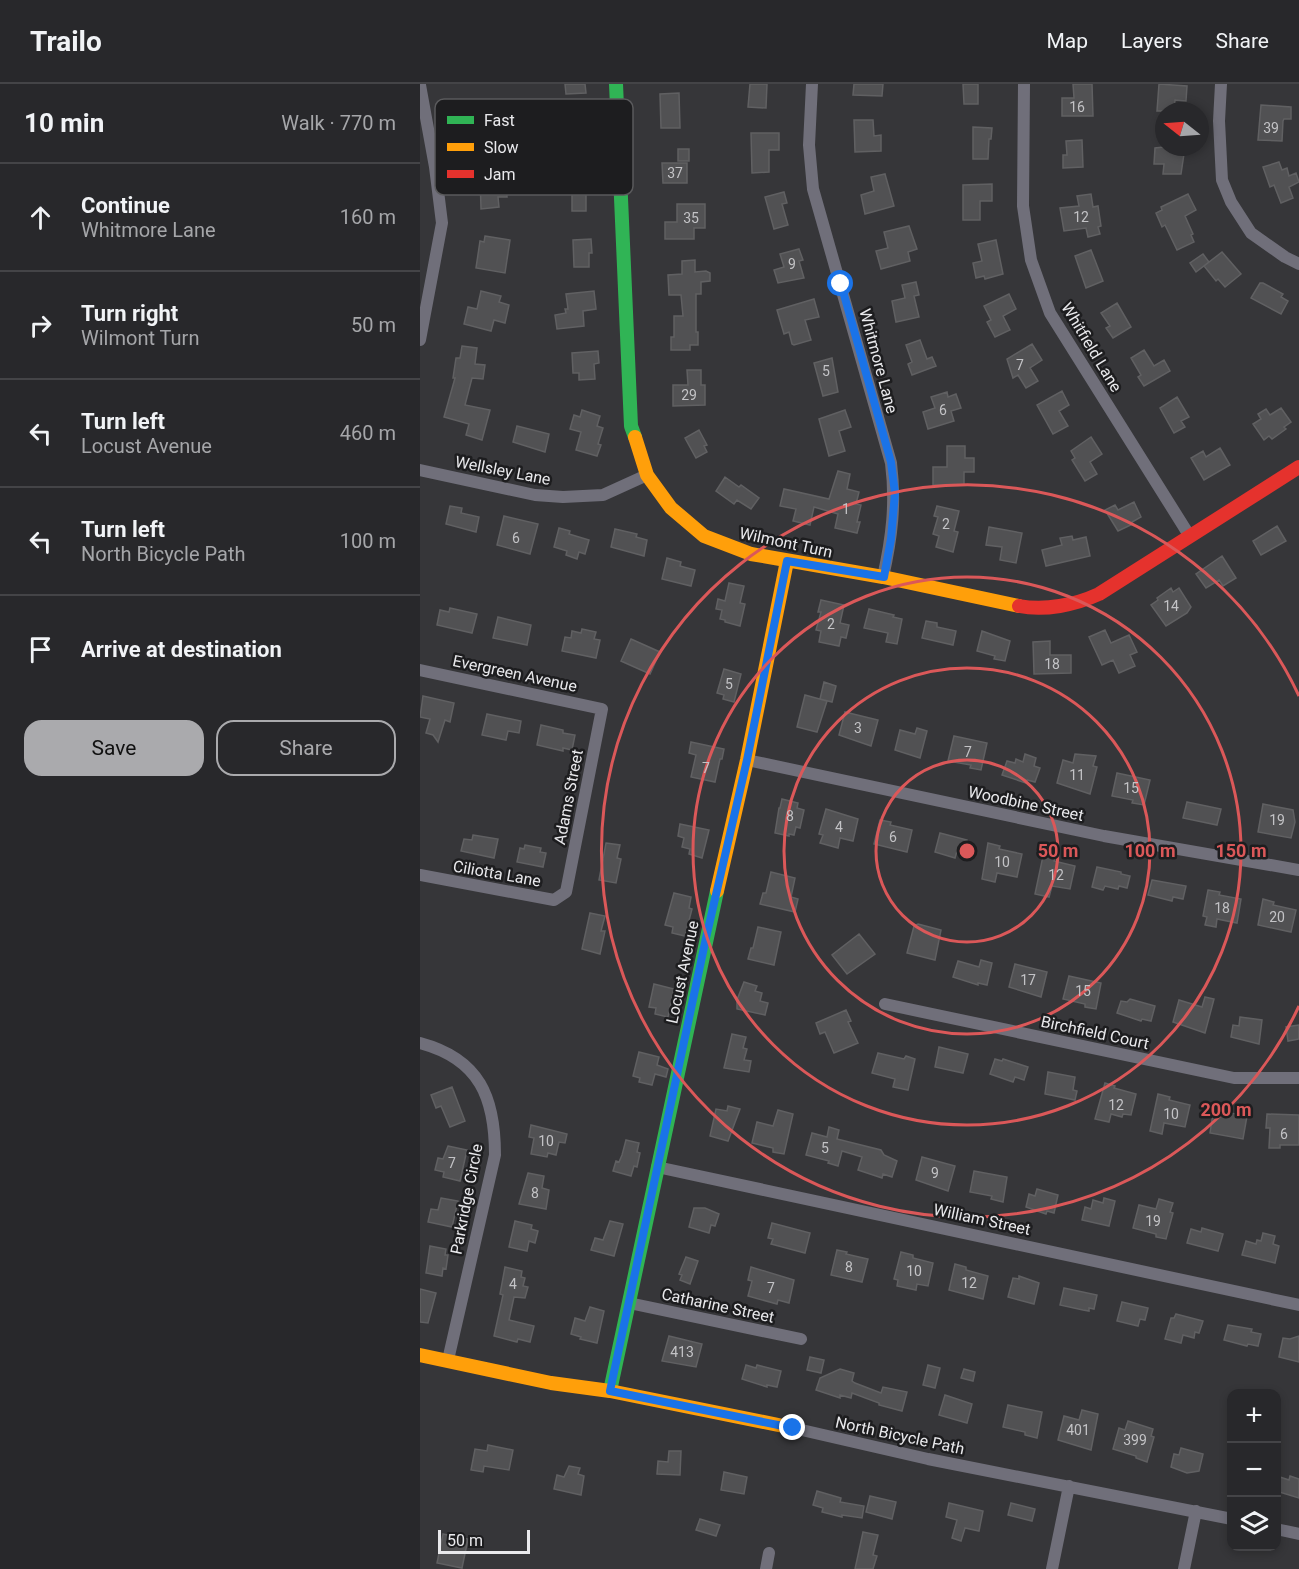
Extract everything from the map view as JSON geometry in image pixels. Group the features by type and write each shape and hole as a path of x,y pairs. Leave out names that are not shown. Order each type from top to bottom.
{"street":[{"name":"Wilmont Turn","path":"616,84 617,99"},
{"name":"Whitmore Lane","path":"812,84 809,145 813,189 891,462 894,505 884,577"},
{"name":"Whitfield Lane","path":"1024,84 1023,206 1031,260 1050,313 1189,535"},
{"path":"1221,84 1219,121 1222,180 1231,202 1251,233 1299,264"},
{"path":"420,85 435,167"},
{"path":"420,340 442,223 438,195"},
{"name":"Wilmont Turn","path":"621,195 631,426 647,475 670,508 704,536 751,554 884,577 1029,608 1059,606 1081,602 1099,594 1299,467"},
{"name":"Wellsley Lane","path":"420,470 536,495 563,497 603,495 647,475"},
{"name":"Locust Avenue","path":"610,1391 747,760 787,561"},
{"name":"Evergreen Avenue","path":"420,670 602,709"},
{"name":"Adams Street","path":"566,892 602,709"},
{"name":"Woodbine Street","path":"747,760 1104,836 1299,870"},
{"name":"Ciliotta Lane","path":"420,875 554,900 566,892"},
{"name":"Birchfield Court","path":"885,1004 946,1015 1032,1036 1234,1078 1299,1078"},
{"name":"Parkridge Circle","path":"420,1043 451,1055 468,1068 489,1103 495,1126 495,1155 448,1360"},
{"name":"William Street","path":"657,1167 1299,1305"},
{"name":"Catharine Street","path":"629,1303 801,1339"},
{"name":"North Bicycle Path","path":"420,1355 551,1383 610,1391 793,1428 928,1459 1227,1518"},
{"path":"1052,1569 1069,1486"},
{"path":"1184,1569 1196,1511"},
{"path":"1281,1530 1299,1534"}],"building":[{"path":"565,84 585,84 586,93 566,94"},
{"path":"750,84 767,84 766,108 748,107"},
{"path":"854,84 883,84 882,96 853,95"},
{"path":"963,84 978,84 978,104 964,104"},
{"path":"1073,84 1092,84 1093,116 1062,116 1062,98 1074,98"},
{"path":"1159,84 1187,86 1186,101 1158,102"},
{"path":"679,93 680,128 661,128 660,94"},
{"path":"1261,105 1291,107 1291,119 1283,121 1282,141 1258,140"},
{"path":"854,120 873,120 874,136 881,135 881,151 855,152"},
{"path":"973,127 992,128 988,159 973,159"},
{"path":"751,133 779,133 779,150 769,150 769,172 752,173"},
{"path":"1082,140 1083,167 1063,168 1063,155 1067,155 1066,141"},
{"path":"1155,148 1155,156 1184,156 1181,174 1163,174 1164,164 1154,164"},
{"path":"678,149 689,149 689,161 678,161"},
{"path":"1279,162 1282,170 1287,168 1289,176 1296,173 1299,182 1289,187 1293,198 1281,203 1274,185 1270,187 1263,167"},
{"path":"662,163 687,163 687,183 663,183"},
{"path":"885,174 894,206 865,214 861,195 874,191 871,177"},
{"path":"992,184 992,201 980,201 980,220 963,220 963,185"},
{"path":"784,192 787,203 782,204 788,225 774,229 765,197"},
{"path":"1091,194 1093,207 1098,206 1100,234 1088,237 1086,228 1064,231 1060,208 1079,206 1077,196"},
{"path":"1188,194 1196,210 1185,216 1194,242 1177,250 1165,225 1162,227 1156,213 1162,210 1161,207"},
{"path":"481,195 507,195 507,197 498,197 499,207 481,209"},
{"path":"572,195 586,195 586,211 572,211"},
{"path":"677,204 705,204 705,228 694,228 694,239 665,239 665,222 677,222"},
{"path":"909,226 917,249 908,252 910,261 881,269 876,251 888,248 884,232"},
{"path":"485,236 510,240 505,273 476,268 480,241 484,242"},
{"path":"591,239 592,253 589,253 589,267 574,267 573,240"},
{"path":"996,240 1003,274 985,279 984,276 976,278 973,263 982,261 978,244"},
{"path":"799,249 803,260 799,261 804,278 778,283 774,270 784,267 780,254"},
{"path":"1091,250 1103,281 1086,288 1075,256"},
{"path":"1222,252 1241,274 1225,287 1218,279 1216,281 1204,266"},
{"path":"1203,254 1209,262 1196,272 1190,263"},
{"path":"695,260 695,272 710,273 710,281 701,282 701,294 696,294 698,345 690,345 690,350 671,350 671,337 674,337 674,316 683,316 681,295 669,295 668,275 682,274 682,261"},
{"path":"916,282 919,295 914,296 919,317 896,322 892,301 905,298 902,285"},
{"path":"1260,283 1283,294 1281,297 1288,301 1281,314 1251,298"},
{"path":"481,291 501,296 499,302 509,305 505,323 494,320 491,331 464,324 468,307 477,309"},
{"path":"594,291 596,309 583,311 584,326 557,329 555,315 566,313 565,309 568,309 566,294"},
{"path":"1009,294 1016,309 1003,316 1010,330 995,337 987,322 991,320 984,306"},
{"path":"814,299 819,317 805,320 811,340 794,345 789,332 784,334 777,310"},
{"path":"1117,303 1131,327 1113,338 1106,328 1110,326 1101,313"},
{"path":"920,340 927,359 932,357 936,366 912,375 908,364 912,362 906,345"},
{"path":"1032,344 1042,360 1030,368 1038,381 1026,388 1018,375 1013,378 1007,359"},
{"path":"462,346 477,348 475,364 485,365 483,379 472,378 465,405 490,410 482,440 466,435 469,424 444,417 455,378 453,378 456,358 460,358"},
{"path":"1144,350 1154,366 1164,360 1170,371 1144,386 1138,377 1141,375 1131,358"},
{"path":"598,351 599,363 594,364 595,379 579,380 579,373 573,373 572,353"},
{"path":"832,358 838,392 823,396 814,363"},
{"path":"687,370 701,370 701,385 705,385 705,405 673,406 673,385 688,385"},
{"path":"1062,391 1069,405 1059,411 1068,426 1053,434 1037,405"},
{"path":"947,392 948,397 956,394 961,408 951,411 954,421 928,429 923,412 935,408 931,397"},
{"path":"1177,397 1189,417 1181,421 1185,427 1174,433 1160,408"},
{"path":"1281,408 1291,422 1284,427 1286,429 1272,439 1269,436 1264,440 1253,424 1261,419 1258,414 1266,409 1270,415"},
{"path":"582,410 600,416 597,426 603,428 597,456 576,450 581,432 570,429 574,415 580,417"},
{"path":"845,410 851,427 839,431 845,451 829,456 819,419"},
{"path":"517,426 549,434 545,452 513,442"},
{"path":"699,430 707,445 704,446 707,452 696,458 685,438"},
{"path":"1091,437 1102,454 1090,462 1097,474 1085,481 1072,460 1075,458 1071,451"},
{"path":"947,446 965,446 965,458 974,458 974,472 964,472 964,485 933,485 933,467 947,467"},
{"path":"1220,448 1230,465 1204,480 1191,458 1203,451 1206,457"},
{"path":"838,471 850,474 847,489 859,492 856,504 861,505 857,533 835,528 838,514 814,507 810,525 793,521 796,509 780,506 784,489 829,499"},
{"path":"725,477 759,498 751,509 737,500 734,504 716,491"},
{"path":"1134,502 1141,517 1132,522 1133,524 1118,531 1105,510 1115,505 1118,510"},
{"path":"450,506 462,508 461,513 479,517 476,532 446,524"},
{"path":"937,506 959,511 954,531 958,532 953,552 936,547 939,536 933,534 938,517 934,516"},
{"path":"504,516 538,524 530,554 497,545"},
{"path":"1277,526 1286,541 1261,555 1253,541"},
{"path":"989,527 1022,533 1016,563 1000,560 1002,547 986,545"},
{"path":"559,528 570,531 569,534 589,540 585,554 579,552 577,559 566,555 567,551 554,547"},
{"path":"615,529 637,534 636,537 647,540 644,556 611,547"},
{"path":"1072,536 1073,540 1086,537 1090,556 1046,566 1042,550 1062,545 1060,538"},
{"path":"1222,556 1236,578 1223,586 1219,580 1206,588 1196,574"},
{"path":"667,558 681,562 680,566 695,570 691,586 662,579"},
{"path":"729,583 744,586 740,603 745,604 740,626 720,619 722,610 716,609 718,599 725,601"},
{"path":"1171,588 1173,592 1179,588 1191,607 1187,613 1166,626 1151,605"},
{"path":"821,600 844,605 840,623 849,625 846,638 841,637 839,646 819,642 821,631 816,630 821,612 818,612"},
{"path":"450,608 477,614 472,633 437,625 440,610 449,612"},
{"path":"869,609 902,619 897,644 886,642 888,633 864,628"},
{"path":"498,617 531,625 527,645 493,638"},
{"path":"926,621 937,623 937,627 956,631 953,645 922,638"},
{"path":"582,629 596,632 594,639 600,640 596,658 562,651 565,637 571,638 572,631 581,633"},
{"path":"1105,630 1111,643 1129,635 1137,652 1130,655 1135,666 1119,673 1113,660 1102,665 1089,637"},
{"path":"982,631 1010,641 1005,661 994,659 995,656 977,651"},
{"path":"631,639 660,652 650,674 621,661"},
{"path":"1050,641 1050,655 1071,655 1071,673 1034,674 1033,642"},
{"path":"724,669 741,674 734,702 723,699 724,695 717,693"},
{"path":"824,682 836,686 832,702 820,699"},
{"path":"805,695 827,701 817,732 797,727"},
{"path":"423,696 454,703 450,722 445,720 438,742 433,735 426,733 430,719 420,717"},
{"path":"845,712 878,720 871,746 839,735"},
{"path":"487,714 521,721 519,733 508,731 506,740 482,735"},
{"path":"541,725 575,735 572,750 563,748 563,751 537,745"},
{"path":"917,728 927,731 920,758 895,750 900,730 915,734"},
{"path":"954,736 987,743 981,770 970,768 971,765 948,761"},
{"path":"691,742 724,749 715,782 691,777 696,755 689,753"},
{"path":"1025,754 1036,758 1034,766 1040,768 1035,782 1027,780 1026,783 1002,775 1007,761 1015,763 1016,759 1023,762"},
{"path":"1075,754 1096,756 1093,766 1097,767 1090,794 1057,783 1063,760 1073,763"},
{"path":"1117,773 1150,780 1144,805 1132,803 1133,800 1112,796"},
{"path":"782,799 798,803 797,808 804,810 800,828 796,827 794,835 775,833"},
{"path":"1187,802 1221,809 1217,825 1183,818"},
{"path":"1263,804 1293,810 1295,822 1291,838 1258,832"},
{"path":"826,809 858,819 853,841 840,838 838,848 820,843 823,835 819,834"},
{"path":"880,820 912,830 907,852 874,844"},
{"path":"680,824 709,830 702,858 689,854 690,849 682,847 684,838 678,836"},
{"path":"940,833 967,840 964,852 957,851 955,858 935,852"},
{"path":"473,835 498,839 494,858 461,851 464,839 472,840"},
{"path":"606,843 620,845 617,858 621,859 616,883 599,880"},
{"path":"988,843 1000,846 999,849 1022,854 1017,877 997,873 995,882 982,879"},
{"path":"525,845 541,848 540,852 546,853 543,867 517,862 520,848 524,849"},
{"path":"1043,856 1075,866 1070,889 1052,886 1049,897 1035,894"},
{"path":"1097,867 1130,876 1127,888 1119,886 1118,889 1105,886 1103,890 1092,887"},
{"path":"771,872 795,878 791,897 798,899 795,912 760,904 763,893 766,893"},
{"path":"1152,880 1186,886 1183,899 1173,897 1172,901 1148,895"},
{"path":"1208,890 1220,892 1219,895 1241,899 1237,923 1217,919 1216,927 1205,925 1207,917 1203,916"},
{"path":"674,893 691,897 689,908 692,909 685,936 672,933 673,927 665,925"},
{"path":"1263,899 1274,902 1273,905 1296,910 1291,932 1258,925"},
{"path":"590,913 605,916 601,931 605,931 600,954 582,949"},
{"path":"918,924 941,930 935,960 907,953 914,926"},
{"path":"758,927 781,932 774,965 748,959"},
{"path":"859,934 875,954 847,974 832,955"},
{"path":"981,960 992,963 987,985 978,983 978,985 953,977 958,961 979,967"},
{"path":"1015,964 1047,972 1041,997 1009,987"},
{"path":"1069,976 1101,983 1096,1009 1063,999"},
{"path":"744,982 757,986 755,991 762,993 760,1001 768,1003 765,1015 737,1009 737,1000"},
{"path":"654,984 674,989 668,1017 655,1014 656,1008 649,1007"},
{"path":"1205,997 1214,999 1205,1033 1173,1022 1179,1000 1202,1007"},
{"path":"1130,999 1155,1006 1151,1021 1142,1019 1141,1021 1117,1013 1121,1001 1127,1002"},
{"path":"846,1010 851,1021 848,1022 858,1043 834,1053 825,1032 820,1034 816,1023"},
{"path":"1240,1017 1262,1020 1259,1044 1231,1037 1233,1025 1239,1026"},
{"path":"1299,1025 1299,1039 1288,1041 1286,1027"},
{"path":"732,1034 746,1037 743,1048 747,1049 744,1060 751,1061 749,1072 724,1068"},
{"path":"939,1047 968,1054 963,1073 935,1067"},
{"path":"639,1052 659,1057 657,1065 668,1069 666,1077 655,1074 652,1085 639,1082 640,1078 633,1076"},
{"path":"878,1053 915,1059 908,1090 893,1087 895,1079 872,1073"},
{"path":"995,1059 1002,1061 1003,1059 1028,1067 1024,1080 1015,1077 1013,1082 990,1074"},
{"path":"1048,1072 1075,1077 1073,1090 1077,1091 1075,1100 1045,1094"},
{"path":"1105,1083 1136,1094 1131,1115 1123,1114 1122,1117 1111,1114 1109,1122 1095,1119"},
{"path":"452,1087 465,1121 450,1127 441,1106 436,1108 431,1095"},
{"path":"1158,1094 1170,1097 1169,1100 1190,1105 1185,1127 1164,1123 1162,1134 1150,1131"},
{"path":"728,1106 740,1109 728,1141 710,1136 716,1109 727,1111"},
{"path":"1214,1107 1226,1109 1225,1112 1247,1116 1243,1139 1210,1133"},
{"path":"778,1110 793,1114 784,1154 773,1152 773,1148 752,1143 757,1122 773,1126"},
{"path":"1267,1114 1299,1115 1299,1145 1280,1145 1280,1148 1269,1148 1270,1128 1266,1128"},
{"path":"531,1125 567,1134 565,1143 559,1142 556,1155 548,1153 547,1157 531,1154 534,1138 529,1137"},
{"path":"829,1127 839,1130 837,1139 881,1150 884,1155 897,1161 892,1177 883,1174 882,1178 858,1170 862,1157 842,1151 838,1166 828,1163 829,1161 806,1155 812,1133 827,1137"},
{"path":"626,1140 639,1143 637,1152 640,1153 637,1167 634,1166 631,1176 613,1171 616,1161 619,1162 622,1155"},
{"path":"448,1146 467,1150 460,1181 443,1177 444,1172 435,1170 438,1158 443,1159"},
{"path":"922,1157 955,1166 948,1191 916,1180"},
{"path":"974,1171 1007,1177 1003,1202 991,1199 992,1196 970,1192"},
{"path":"528,1173 544,1176 542,1188 549,1190 546,1209 519,1204"},
{"path":"1037,1189 1058,1195 1054,1213 1047,1211 1046,1214 1026,1207 1029,1194 1035,1196"},
{"path":"441,1198 458,1201 452,1227 428,1222 431,1209 438,1210"},
{"path":"1104,1198 1115,1201 1109,1226 1082,1220 1085,1207 1091,1209 1093,1200 1103,1203"},
{"path":"1159,1199 1173,1203 1170,1212 1173,1213 1166,1239 1133,1228 1139,1205 1156,1209"},
{"path":"694,1208 705,1208 719,1214 715,1226 711,1225 709,1233 689,1227"},
{"path":"515,1221 532,1225 531,1229 538,1231 535,1243 529,1241 527,1251 509,1247"},
{"path":"610,1221 623,1224 614,1256 591,1250 595,1238 603,1240"},
{"path":"772,1223 810,1233 805,1253 771,1244 773,1239 768,1238"},
{"path":"1202,1228 1223,1234 1218,1251 1187,1243 1191,1229 1201,1232"},
{"path":"1263,1233 1275,1236 1273,1244 1279,1246 1275,1263 1242,1255 1246,1241 1256,1244 1257,1240 1261,1241"},
{"path":"430,1246 446,1249 445,1255 448,1255 446,1269 443,1268 442,1276 426,1273"},
{"path":"837,1250 868,1259 862,1282 831,1275"},
{"path":"901,1252 933,1263 928,1286 917,1284 916,1290 897,1286 898,1280 894,1279"},
{"path":"686,1257 698,1261 690,1284 680,1280 682,1275 679,1274"},
{"path":"955,1264 966,1267 966,1270 988,1276 983,1299 949,1290"},
{"path":"505,1267 522,1271 521,1277 525,1278 523,1286 528,1287 525,1298 514,1297 509,1320 534,1326 530,1342 518,1339 517,1342 494,1336 503,1295 500,1294"},
{"path":"751,1267 794,1280 789,1303 778,1300 777,1304 748,1296 752,1281 748,1280"},
{"path":"1019,1276 1039,1283 1034,1304 1008,1297 1013,1278 1019,1279"},
{"path":"1064,1288 1097,1295 1094,1309 1089,1308 1089,1311 1060,1305"},
{"path":"420,1289 436,1293 428,1323 420,1322"},
{"path":"1122,1302 1148,1308 1145,1320 1140,1319 1138,1326 1117,1321"},
{"path":"590,1307 604,1311 597,1343 571,1334 575,1318 585,1321"},
{"path":"1176,1314 1203,1321 1199,1333 1195,1332 1194,1338 1183,1335 1181,1343 1165,1339 1171,1318 1174,1318"},
{"path":"1228,1325 1252,1329 1251,1332 1261,1334 1258,1346 1248,1344 1247,1346 1224,1340"},
{"path":"669,1336 702,1344 696,1367 662,1361"},
{"path":"1299,1336 1299,1362 1279,1357 1283,1338 1290,1339"},
{"path":"810,1357 824,1360 821,1373 807,1370"},
{"path":"746,1365 756,1368 757,1365 781,1371 777,1387 767,1385 767,1387 742,1379"},
{"path":"928,1365 940,1368 935,1388 923,1385"},
{"path":"840,1369 854,1373 852,1381 855,1383 881,1393 883,1387 907,1392 902,1411 879,1405 879,1403 852,1393 851,1398 840,1395 840,1398 816,1390 820,1378"},
{"path":"964,1369 975,1372 973,1381 961,1378"},
{"path":"945,1395 972,1404 967,1423 939,1415"},
{"path":"1008,1405 1042,1412 1037,1438 1025,1435 1025,1432 1003,1427"},
{"path":"1082,1410 1098,1414 1091,1450 1058,1440 1064,1416 1079,1420"},
{"path":"1128,1421 1153,1429 1151,1436 1154,1437 1147,1462 1113,1449 1119,1428 1125,1430"},
{"path":"488,1445 513,1450 509,1470 484,1466 483,1472 471,1470 475,1449 487,1451"},
{"path":"1181,1448 1203,1454 1199,1471 1187,1473 1171,1467 1174,1454 1179,1455"},
{"path":"669,1451 681,1451 680,1475 657,1474 658,1461 668,1462"},
{"path":"569,1466 580,1468 578,1474 584,1476 581,1495 554,1489 557,1475 564,1477"},
{"path":"724,1472 747,1477 744,1494 721,1490"},
{"path":"1290,1476 1299,1479 1299,1498 1281,1493 1281,1477 1289,1480"},
{"path":"817,1491 841,1498 840,1502 864,1506 862,1518 842,1515 842,1517 822,1512 823,1508 813,1505"},
{"path":"870,1496 896,1502 892,1519 866,1512"},
{"path":"949,1503 983,1511 979,1531 965,1528 961,1541 952,1538 957,1520 946,1517"},
{"path":"1011,1503 1035,1509 1032,1521 1008,1515"},
{"path":"700,1519 720,1525 716,1536 696,1530"},
{"path":"863,1532 878,1535 873,1555 877,1556 873,1569 855,1569"},
{"path":"443,1534 468,1539 462,1568 437,1563"}],"traffic: fast":[{"path":"616,84 617,99"},
{"path":"621,195 631,426 635,437"},
{"path":"610,1391 717,891"}],"traffic: slow":[{"path":"635,437 647,475 671,508 704,536 751,554 883,577 1019,606"},
{"path":"717,891 747,760 787,561"},
{"path":"420,1355 551,1383 610,1391 793,1428"}],"traffic: jam":[{"path":"1019,606 1039,608 1060,606 1099,594 1299,467"}],"route":[{"path":"793,1428 610,1391 706,938 747,760 787,561 884,577 891,539 895,493 891,462 841,284"}]}
